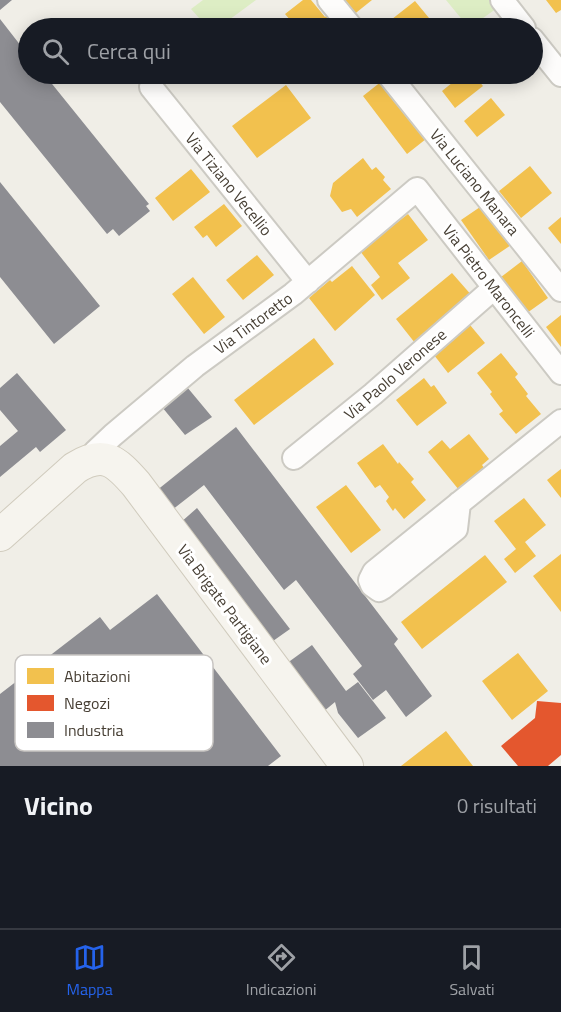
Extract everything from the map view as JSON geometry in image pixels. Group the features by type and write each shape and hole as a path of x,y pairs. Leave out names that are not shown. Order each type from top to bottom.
{"street":[{"path":"329,0 344,18"},
{"path":"502,0 516,18"},
{"path":"543,53 561,75"},
{"name":"Via Luciano Manara","path":"396,84 561,290"},
{"name":"Via Tiziano Vecellio","path":"151,87 308,282"},
{"name":"Via Tintoretto","path":"92,459 113,435 195,366 308,282 417,189"},
{"name":"Via Pietro Maroncelli","path":"417,189 561,373"},
{"name":"Via Paolo Veronese","path":"294,458 373,394 494,288"},
{"path":"459,503 561,421"},
{"path":"0,535 75,468 92,459"},
{"name":"Via Brigate Partigiane","path":"92,459 102,459 118,465 136,484 347,766"}],"green space":[{"path":"203,0 256,0 232,18 199,18 191,9"},
{"path":"446,0 495,0 500,6 483,18 461,18"}],"building: Abitazioni":[{"path":"303,0 311,0 325,17 328,15 330,18 288,18 285,14"},
{"path":"339,0 372,0 352,16"},
{"path":"546,0 561,0 561,10 556,13"},
{"path":"415,1 429,18 393,18"},
{"path":"378,84 384,84 426,139 407,154 363,96"},
{"path":"451,84 481,84 483,86 455,108 442,91"},
{"path":"286,85 311,118 257,158 232,126"},
{"path":"491,98 505,115 477,137 464,121"},
{"path":"363,158 372,170 376,167 385,177 383,180 391,189 357,217 351,209 342,212 330,196 333,183"},
{"path":"530,166 552,193 521,218 499,191"},
{"path":"191,169 210,192 173,221 155,198"},
{"path":"224,204 242,226 216,247 207,235 203,238 194,227"},
{"path":"483,205 511,245 489,260 461,220"},
{"path":"408,214 428,240 398,263 410,278 382,300 371,285 380,277 360,251"},
{"path":"561,217 561,244 548,228"},
{"path":"257,255 274,275 243,300 226,280"},
{"path":"522,261 548,298 527,313 501,277"},
{"path":"352,266 375,295 335,331 309,298 330,280 332,282"},
{"path":"452,273 473,297 415,343 396,319"},
{"path":"193,277 225,317 204,334 172,294"},
{"path":"561,315 561,347 546,327"},
{"path":"470,325 485,343 448,373 434,355"},
{"path":"314,338 334,364 254,425 234,400"},
{"path":"501,353 518,374 515,377 528,394 526,396 541,414 516,434 499,414 503,411 477,373"},
{"path":"424,378 431,387 434,385 447,403 417,426 396,400"},
{"path":"469,434 489,459 482,465 485,469 459,490 428,452 442,440 450,449"},
{"path":"383,444 398,464 399,462 414,479 411,482 426,500 404,519 395,508 393,511 386,501 389,497 380,485 375,488 357,463"},
{"path":"561,469 561,498 547,480"},
{"path":"346,485 381,530 351,553 316,507"},
{"path":"524,498 546,525 525,542 536,556 515,573 504,559 516,549 494,521"},
{"path":"561,554 561,612 533,576"},
{"path":"485,555 507,582 422,649 401,622"},
{"path":"518,653 548,691 512,720 482,681"},
{"path":"446,731 473,766 401,766"}],"building: Negozi":[{"path":"537,701 561,703 561,755 548,766 518,766 501,746 535,718"}],"building: Industria":[{"path":"0,0 12,0 0,10"},
{"path":"0,19 18,42 18,84 52,84 149,204 146,206 150,211 119,236 113,229 107,234 0,102"},
{"path":"0,182 100,306 54,344 0,277"},
{"path":"17,373 66,430 40,452 36,447 0,477 0,446 18,431 0,410 0,388"},
{"path":"187,387 212,417 185,435 162,407"},
{"path":"236,427 398,639 394,644 432,696 406,717 386,690 373,700 353,674 362,666 296,580 284,590 204,485 172,510 156,491"},
{"path":"197,508 290,629 273,641 180,523"},
{"path":"157,594 204,655 51,655 100,617 110,630"},
{"path":"312,645 346,691 358,682 386,718 358,738 338,713 335,702 323,712 291,669 290,661"},
{"path":"213,667 281,756 268,766 0,766 0,694 15,682 15,751 213,751"}]}
